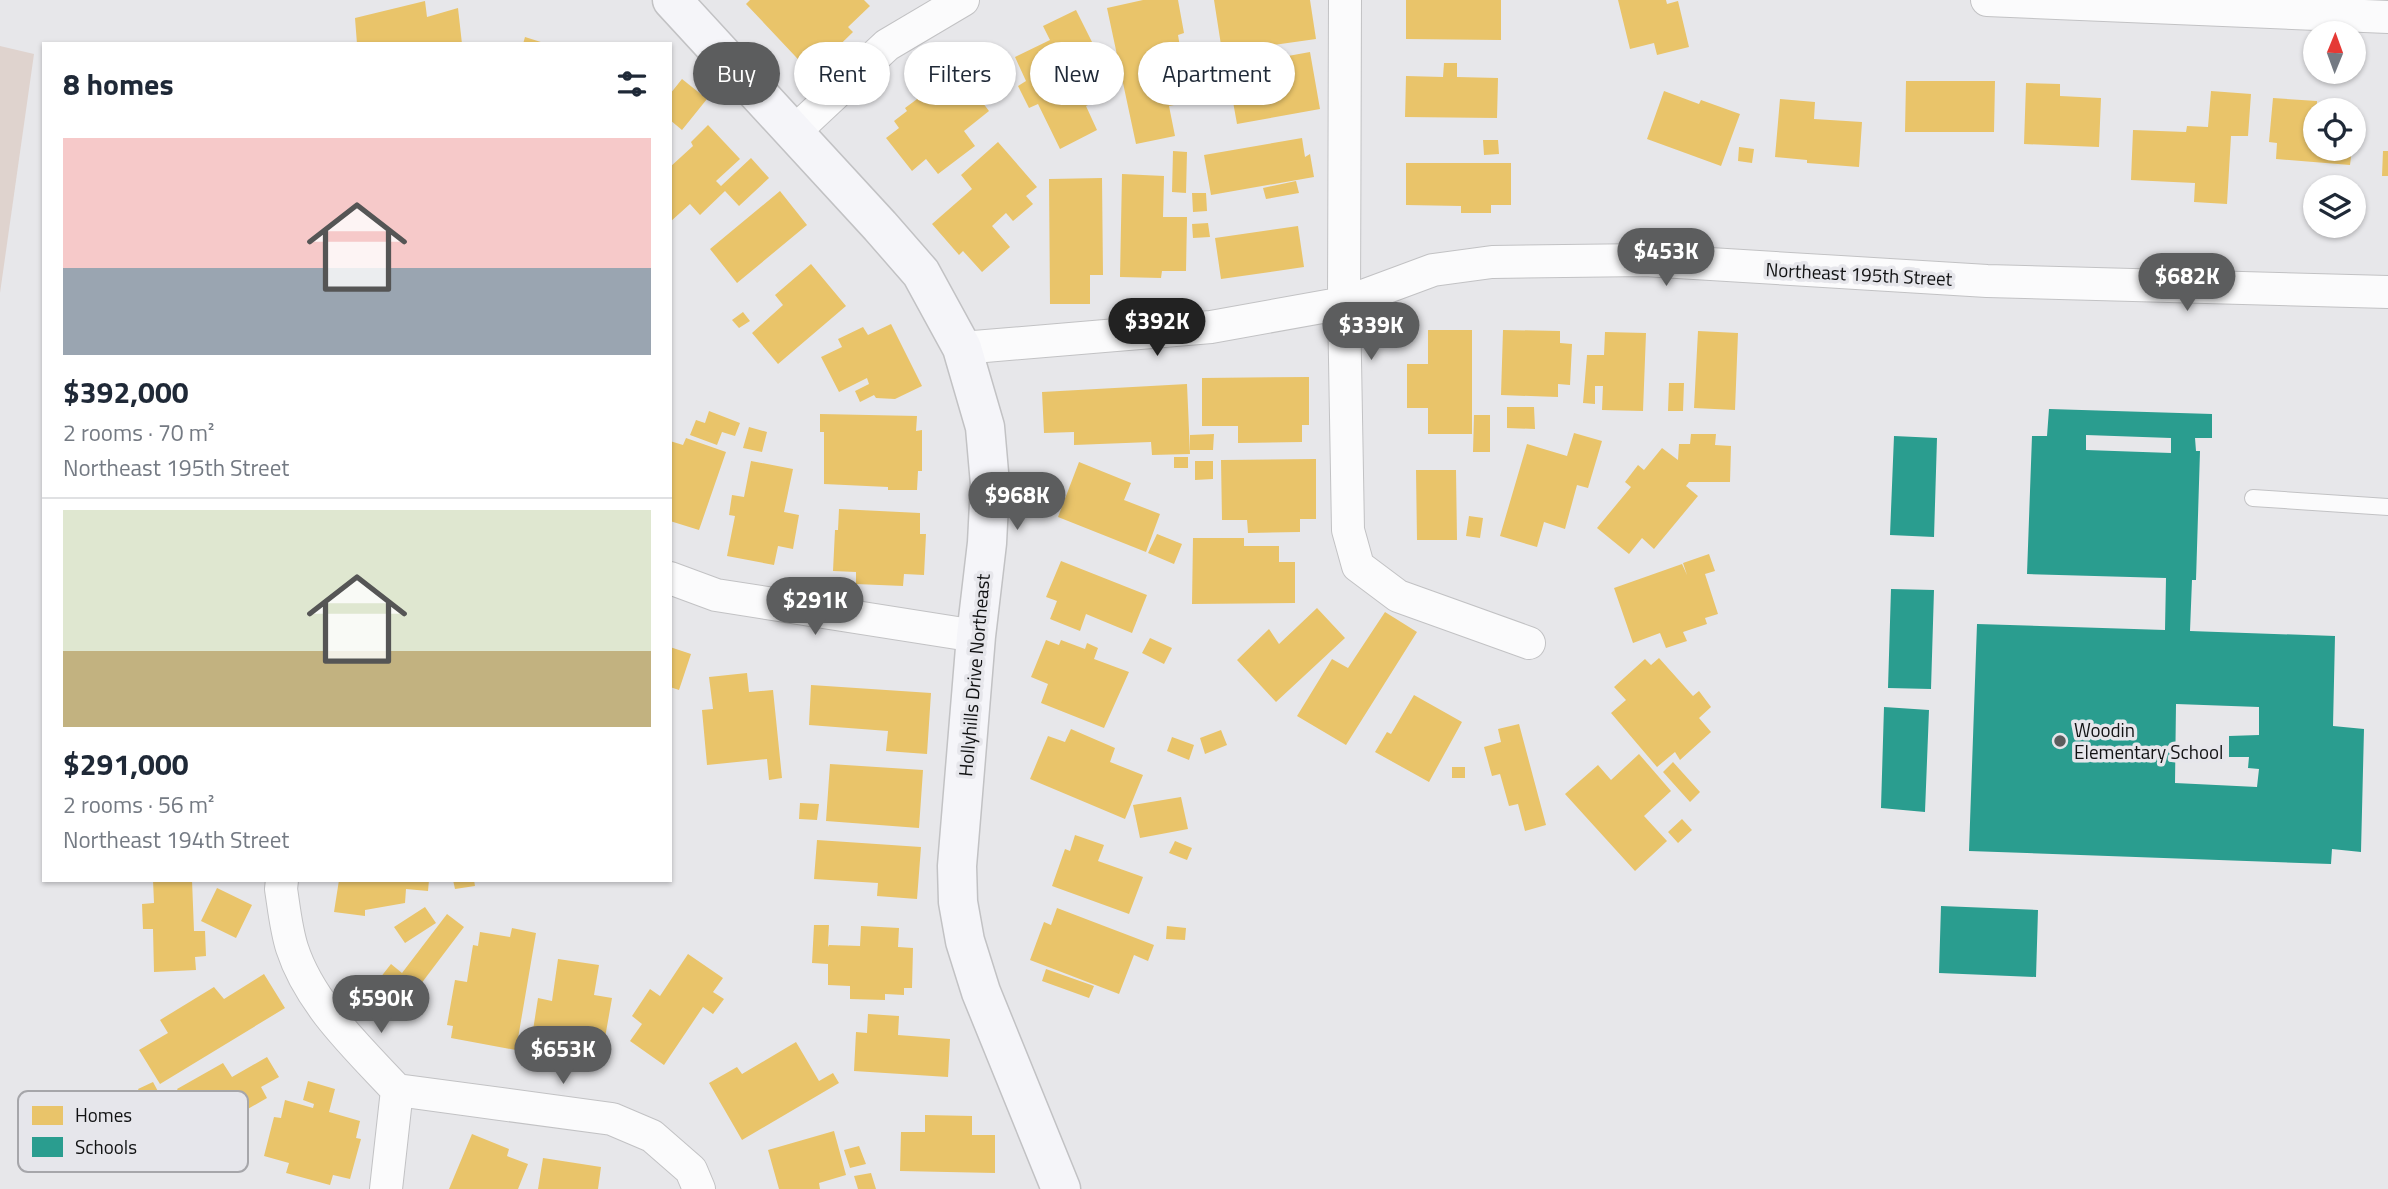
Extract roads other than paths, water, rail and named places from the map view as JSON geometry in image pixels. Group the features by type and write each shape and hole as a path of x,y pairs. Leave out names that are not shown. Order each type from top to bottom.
{"street":[{"name":"Hollyhills Drive Northeast","path":"671,0 921,274 962,348 985,427 990,484 957,866 958,902 965,941 981,992 1061,1189"},
{"path":"793,133 887,45 963,0"},
{"path":"1345,0 1344,303 1348,530 1359,566 1398,596 1529,643"},
{"path":"1987,0 2273,6 2388,17"},
{"name":"Northeast 195th Street","path":"962,348 1211,327 1344,303 1433,270 1492,262 1645,260 1987,281 2388,292"},
{"path":"672,579 716,595 976,636"},
{"path":"282,882 292,948 310,985 336,1024 397,1090 612,1119 652,1136 695,1180"},
{"path":"386,1189 397,1090"}],"lane":[{"path":"2253,498 2388,507"}],"place":[{"name":"Woodin Elementary School","path":"2060,741"}]}
